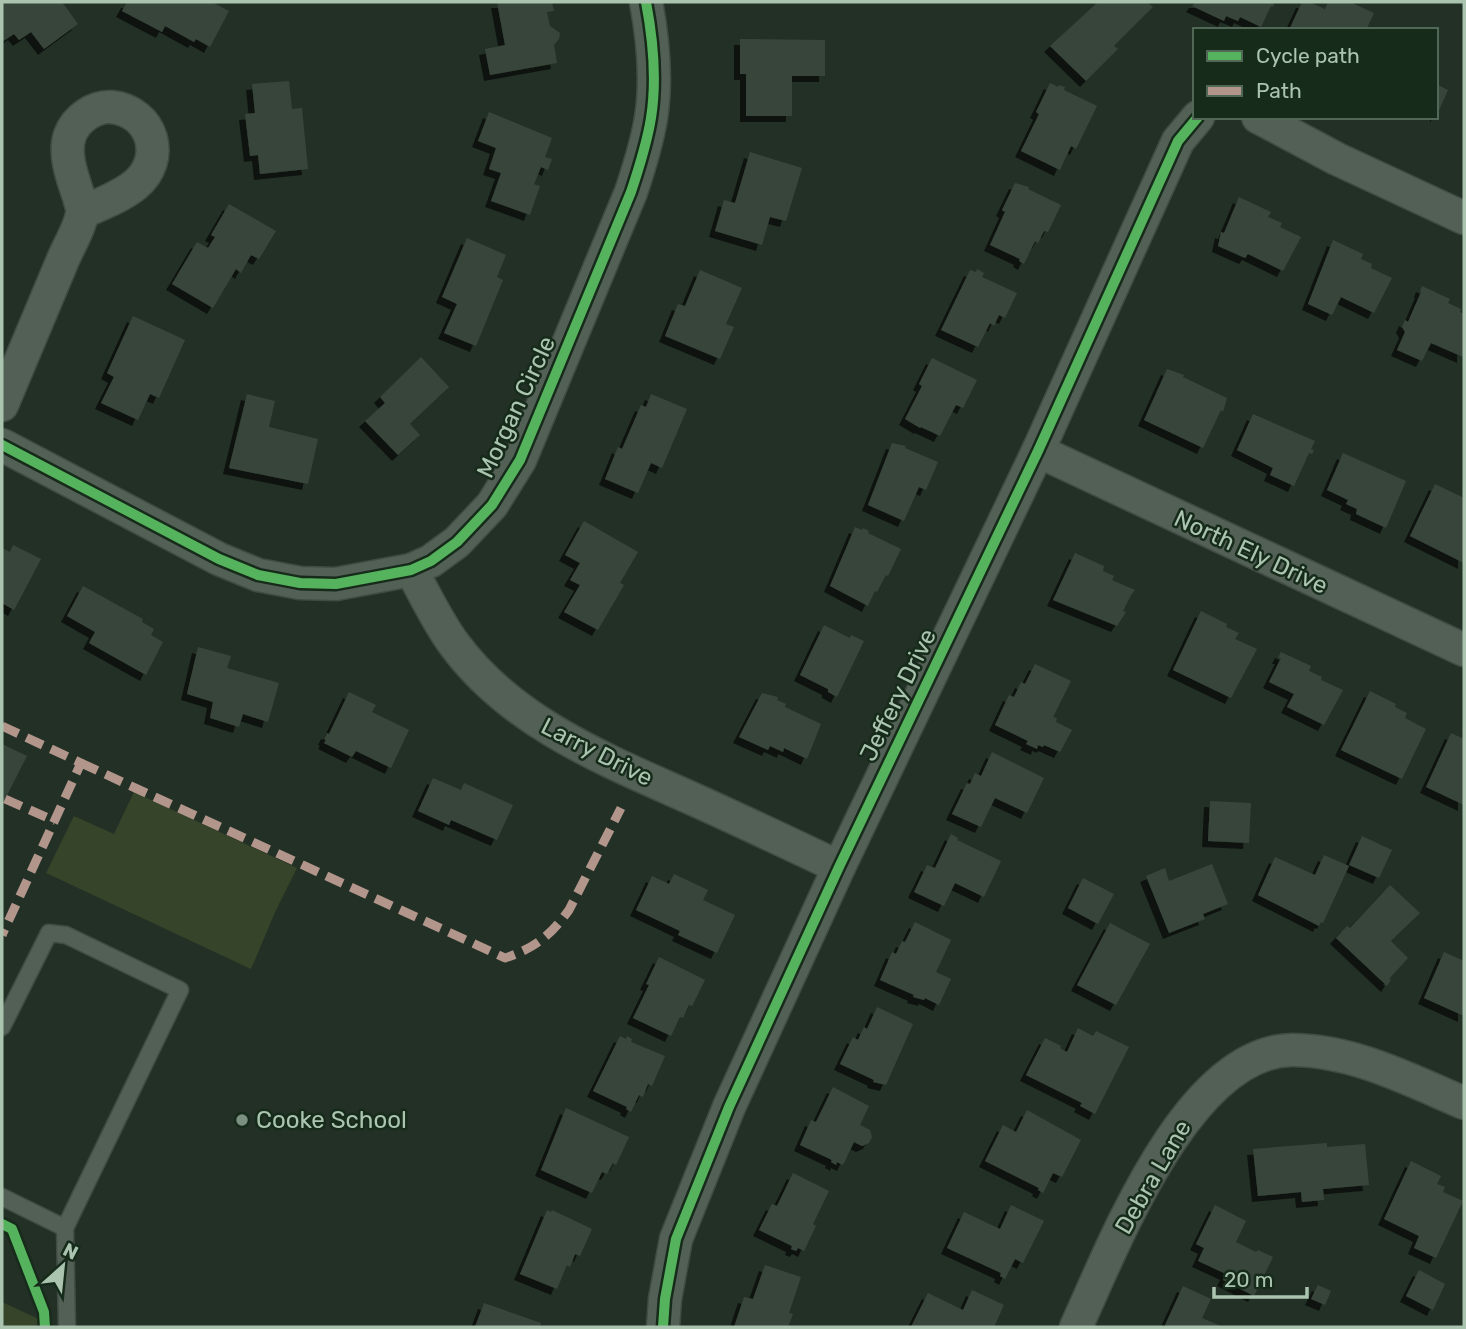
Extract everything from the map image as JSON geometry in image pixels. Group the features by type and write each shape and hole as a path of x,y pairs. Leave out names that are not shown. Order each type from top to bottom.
{"street":[{"name":"Morgan Circle","path":"2,445 219,559 258,575 300,583 336,584 411,570 431,561 457,542 492,505 520,460 635,181 651,116 653,71 651,27 646,2"},
{"name":"Jeffery Drive","path":"664,1313 676,1240 729,1107 839,867 1038,452 1178,141 1196,119"},
{"path":"1262,119 1337,159 1464,218"},
{"path":"2,405 83,212"},
{"name":"North Ely Drive","path":"1038,452 1464,650"},
{"name":"Larry Drive","path":"411,570 454,643 485,678 519,710 562,737 626,769 839,867"},
{"name":"Debra Lane","path":"1076,1327 1137,1196 1163,1152 1192,1111 1231,1073 1242,1066 1264,1054 1291,1050 1333,1053 1395,1073 1464,1103"}],"lane":[{"path":"2,1027 49,933 66,935 180,990 65,1228 67,1327"},
{"path":"2,1197 65,1228"}],"green space":[{"path":"134,792 297,868 251,969 46,873 74,816 114,834"},
{"path":"2,1302 56,1327 2,1327"}],"building":[{"path":"2,2 62,2 78,24 44,49 31,32 19,40 14,34 2,42"},
{"path":"127,2 212,2 229,11 210,47 196,39 194,42 165,26 162,32 122,11"},
{"path":"497,2 552,2 554,11 547,12 550,26 560,33 554,45 557,63 490,75 485,49 505,45"},
{"path":"1098,2 1147,2 1153,7 1114,46 1118,49 1086,81 1050,46"},
{"path":"1195,2 1274,4 1261,27 1240,17 1238,21 1226,16 1224,21 1192,6"},
{"path":"1302,2 1325,9 1328,2 1350,2 1374,13 1367,28 1290,28"},
{"path":"740,39 825,40 825,76 792,76 792,116 746,116 746,74 740,74"},
{"path":"289,81 292,109 302,108 308,169 260,174 258,155 250,156 245,114 255,113 252,84"},
{"path":"1050,83 1065,87 1064,90 1097,106 1076,149 1071,146 1060,170 1021,151"},
{"path":"1438,85 1448,90 1438,112"},
{"path":"489,112 552,138 545,157 552,159 548,170 541,167 534,184 540,186 530,215 491,201 501,173 489,169 496,148 478,141"},
{"path":"750,152 802,168 786,221 770,217 762,245 715,231 724,200 735,203"},
{"path":"1015,183 1029,187 1028,189 1061,205 1048,232 1044,231 1038,243 1035,241 1024,264 1020,259 990,245"},
{"path":"1239,197 1271,212 1268,217 1282,223 1280,227 1301,237 1283,271 1248,254 1245,258 1218,246 1221,232 1224,233"},
{"path":"229,204 276,231 259,259 251,255 241,273 236,269 213,308 172,284 197,242 208,248 215,237 211,235"},
{"path":"467,238 506,255 497,277 503,280 476,346 444,333 457,304 442,297"},
{"path":"1333,240 1363,254 1361,259 1372,264 1371,268 1392,278 1374,313 1341,297 1332,315 1308,304"},
{"path":"977,269 984,273 982,277 1017,293 1005,318 999,315 994,326 990,323 978,347 941,330 970,270 976,272"},
{"path":"700,270 742,288 726,324 734,327 720,359 665,336 678,304 685,306"},
{"path":"1422,286 1450,299 1448,303 1461,309 1460,312 1464,314 1463,357 1431,343 1422,361 1397,350 1405,332 1402,327 1405,320 1408,322"},
{"path":"133,316 185,340 159,398 150,394 138,420 101,403 114,377 107,373"},
{"path":"421,357 449,387 410,424 420,435 398,455 365,421 385,403 380,397"},
{"path":"932,358 977,380 963,408 956,405 940,436 905,419 922,386 919,384"},
{"path":"1167,369 1227,398 1223,412 1221,410 1203,448 1144,420"},
{"path":"247,394 275,401 269,427 318,439 308,484 229,468"},
{"path":"651,394 687,409 662,468 651,463 638,493 605,479 618,447 622,449 641,405 646,407"},
{"path":"1253,414 1315,441 1311,449 1314,450 1312,454 1309,453 1294,486 1270,475 1273,468 1237,450"},
{"path":"892,443 906,446 905,448 938,462 926,490 919,487 904,521 868,505"},
{"path":"1343,453 1406,481 1386,528 1356,514 1357,509 1346,504 1348,500 1327,490"},
{"path":"1435,484 1464,498 1464,563 1410,536"},
{"path":"584,521 638,552 620,583 624,585 598,630 564,612 580,585 570,580 580,563 565,555"},
{"path":"855,527 862,530 863,528 901,549 888,576 886,575 877,592 875,591 868,606 830,586"},
{"path":"13,545 41,559 14,610 2,603 2,548 10,552"},
{"path":"1075,553 1104,566 1103,571 1114,576 1112,580 1135,590 1117,626 1053,600"},
{"path":"83,586 143,619 142,622 154,629 151,635 163,642 146,675 89,643 95,632 67,616"},
{"path":"1201,611 1239,633 1235,639 1257,649 1231,698 1173,670"},
{"path":"824,625 850,638 851,635 864,641 837,697 828,692 828,689 800,675"},
{"path":"198,647 231,656 227,668 279,683 268,722 243,714 239,727 210,718 213,702 187,694"},
{"path":"1281,652 1311,666 1309,671 1322,677 1321,680 1343,690 1324,725 1287,707 1294,694 1269,682 1281,658 1278,658"},
{"path":"1035,664 1071,681 1053,717 1057,718 1056,722 1072,730 1060,752 1044,745 1038,745 1037,749 1026,744 1028,741 995,725 1009,695 1014,697 1021,682 1025,684"},
{"path":"1370,691 1396,704 1395,707 1407,713 1405,718 1426,729 1402,779 1341,750"},
{"path":"349,692 376,705 372,712 409,730 391,768 356,751 352,757 324,743"},
{"path":"762,693 778,697 777,700 786,704 785,707 821,724 807,759 784,748 783,752 770,746 768,750 739,737"},
{"path":"1451,733 1464,739 1464,805 1426,787"},
{"path":"2,744 27,756 2,805"},
{"path":"992,752 1044,778 1027,813 995,798 981,827 952,814 967,783 970,784 975,773 981,776"},
{"path":"433,778 461,790 464,783 513,805 497,840 451,820 449,825 418,811"},
{"path":"1210,801 1251,803 1249,843 1208,841"},
{"path":"951,834 958,838 957,840 1001,861 984,897 955,883 944,906 914,892 927,865 935,868"},
{"path":"1362,836 1392,850 1379,878 1349,865"},
{"path":"1324,855 1349,866 1323,923 1319,926 1258,895 1275,857 1315,875"},
{"path":"1212,864 1228,904 1203,914 1205,919 1169,933 1146,876 1165,868 1169,881"},
{"path":"674,874 708,890 703,900 735,915 717,953 678,935 680,931 636,910 652,876 669,884"},
{"path":"1083,878 1114,894 1098,924 1068,908"},
{"path":"1390,885 1420,913 1391,941 1408,958 1389,979 1391,980 1387,986 1336,938 1347,926 1350,928"},
{"path":"915,922 951,940 936,972 951,979 939,1005 925,998 913,997 914,995 880,980 892,952 896,954"},
{"path":"1110,923 1150,944 1116,1005 1077,985"},
{"path":"1444,952 1464,961 1464,1016 1424,998"},
{"path":"659,957 705,980 692,1006 689,1005 683,1018 680,1017 671,1036 633,1018"},
{"path":"877,1007 913,1024 886,1085 873,1082 874,1080 840,1064 853,1037 858,1040 864,1027 867,1029"},
{"path":"1078,1028 1093,1036 1096,1031 1129,1047 1095,1114 1080,1106 1082,1103 1026,1075 1045,1038 1067,1052"},
{"path":"620,1036 626,1039 627,1036 632,1039 631,1042 665,1056 652,1086 648,1084 643,1097 639,1095 631,1112 627,1107 593,1091"},
{"path":"833,1087 869,1106 860,1125 870,1130 872,1137 869,1143 862,1146 854,1142 843,1165 837,1162 836,1165 832,1160 800,1145 811,1120 816,1122"},
{"path":"566,1108 629,1137 616,1165 613,1163 607,1174 602,1172 592,1193 541,1170"},
{"path":"1027,1110 1081,1140 1062,1177 1053,1173 1043,1193 1039,1188 985,1161 1003,1125 1016,1132"},
{"path":"1327,1143 1327,1147 1365,1144 1369,1185 1323,1189 1324,1200 1302,1202 1301,1192 1258,1196 1253,1149"},
{"path":"1411,1161 1441,1176 1437,1184 1445,1187 1443,1192 1463,1201 1436,1258 1414,1248 1419,1236 1384,1219"},
{"path":"793,1173 829,1191 804,1251 791,1249 792,1246 759,1230 772,1204 777,1206"},
{"path":"1011,1205 1044,1221 1023,1263 1015,1259 1005,1279 1000,1276 1001,1273 947,1248 964,1212 1000,1229"},
{"path":"1215,1205 1246,1221 1236,1242 1273,1257 1254,1296 1223,1280 1226,1274 1198,1261 1204,1248 1196,1244"},
{"path":"547,1210 592,1229 580,1256 575,1254 570,1267 567,1265 557,1289 520,1274"},
{"path":"765,1265 801,1277 789,1313 793,1314 788,1327 734,1327 744,1297 753,1299"},
{"path":"1419,1270 1445,1284 1433,1310 1406,1296"},
{"path":"1318,1285 1331,1291 1325,1305 1311,1299"},
{"path":"1183,1286 1211,1299 1202,1318 1223,1327 1165,1325"},
{"path":"972,1290 1004,1305 994,1327 911,1327 928,1293 963,1310"},
{"path":"484,1303 541,1323 540,1327 475,1327"}],"marked path":[{"path":"2,726 81,763 2,935"},
{"path":"81,763 505,958 525,950 548,934 569,910 621,808"},
{"path":"5,799 55,821"}],"cycle path":[{"path":"2,445 219,559 258,575 300,583 336,584 411,570 431,561 457,542 492,505 520,460 631,192 645,146 653,104 651,30 646,2"},
{"path":"663,1327 665,1299 676,1239 729,1107 839,867 1038,451 1178,141 1196,119"},
{"path":"2,1224 12,1229 44,1312 45,1327"}],"place":[{"name":"Cooke School","path":"242,1120"}]}
